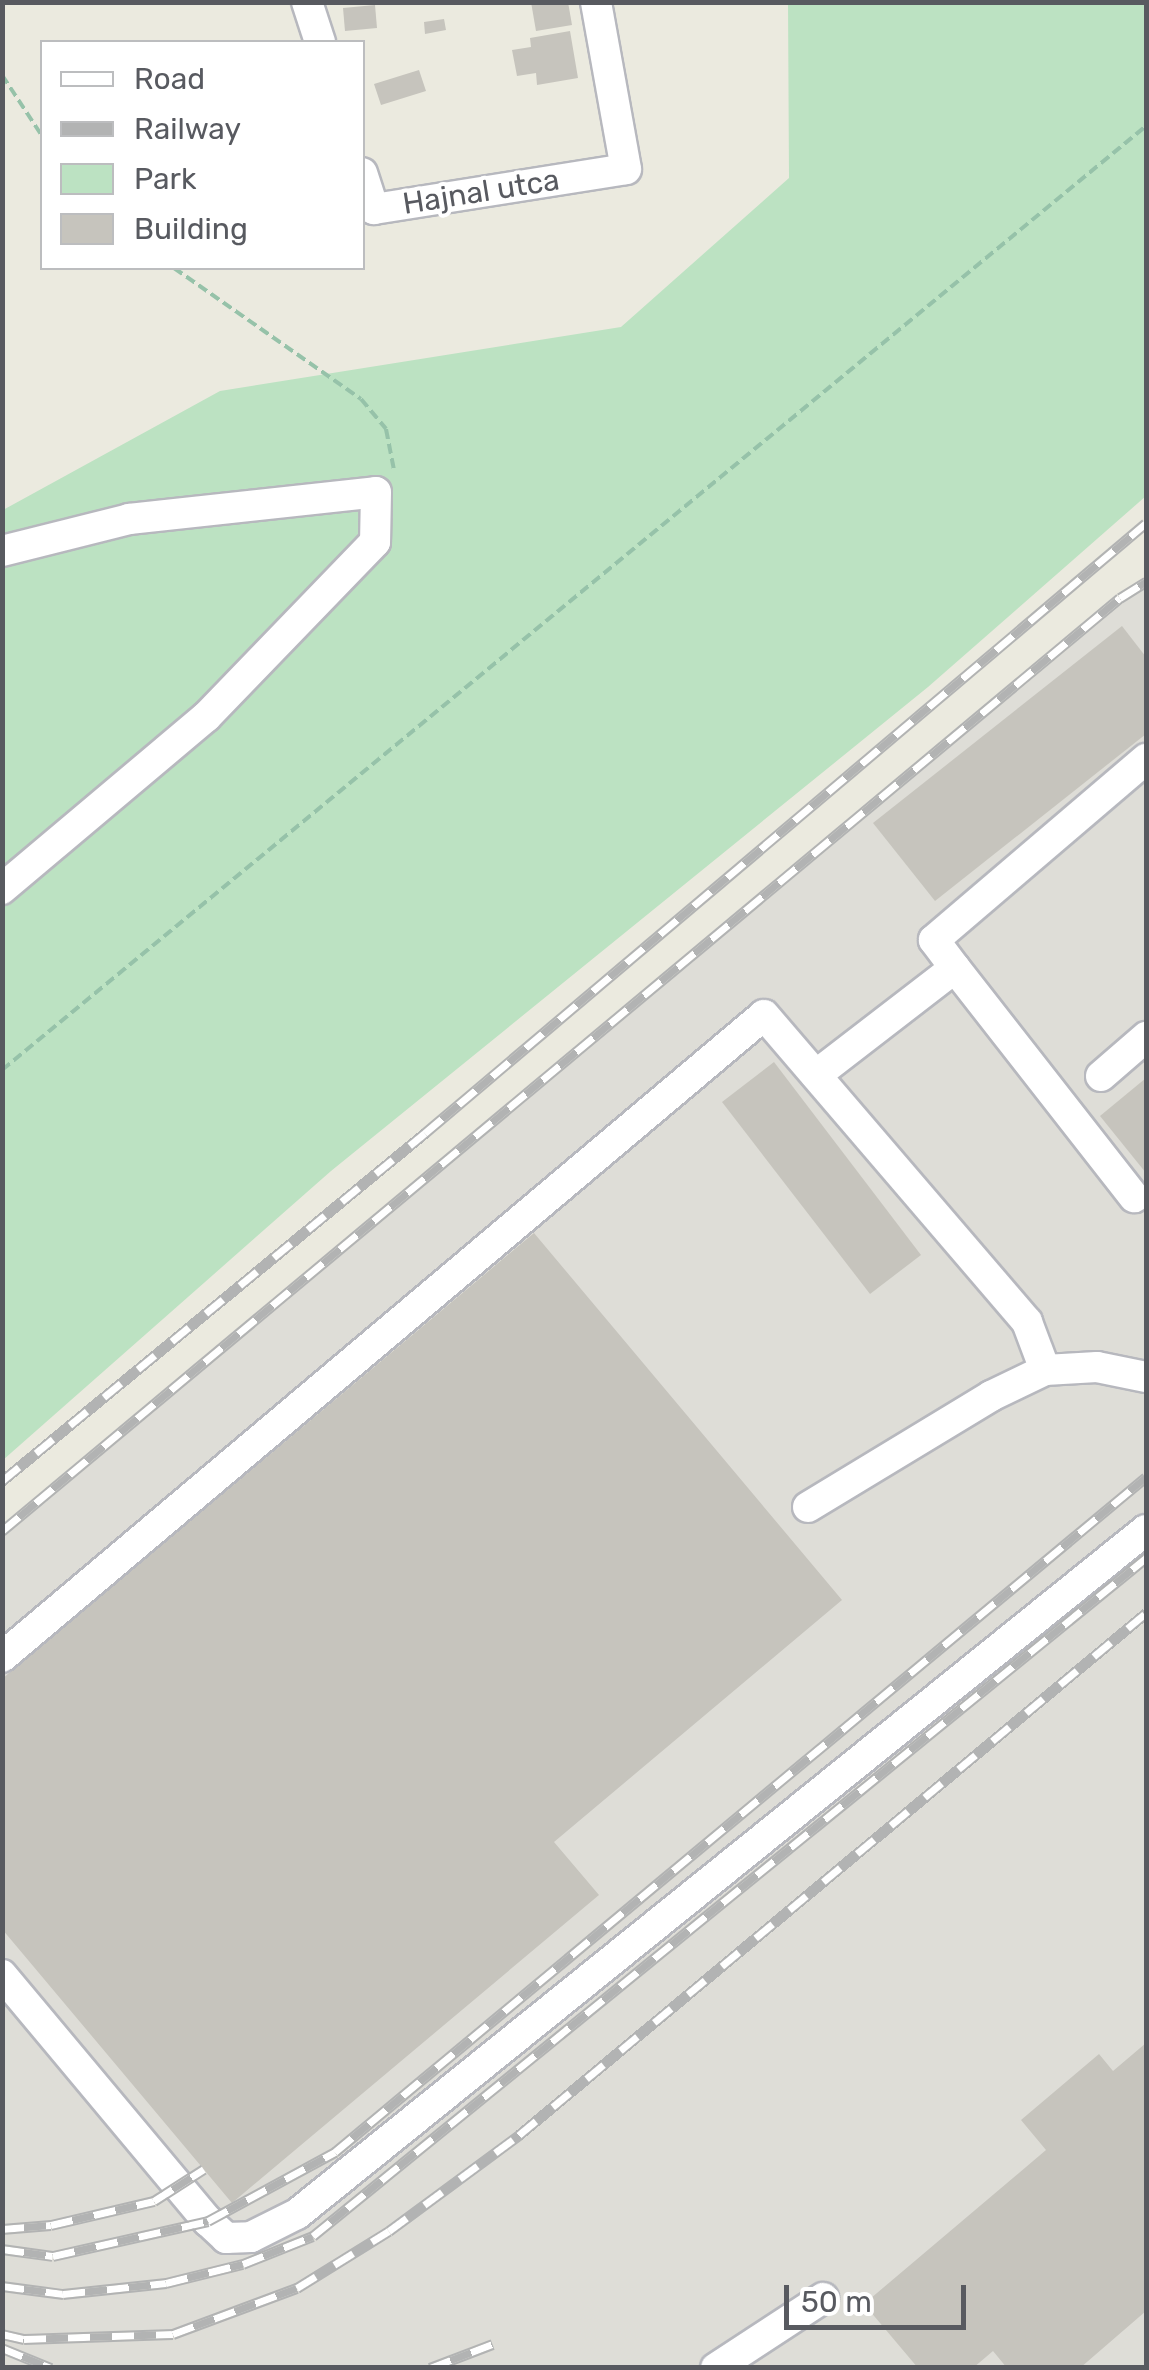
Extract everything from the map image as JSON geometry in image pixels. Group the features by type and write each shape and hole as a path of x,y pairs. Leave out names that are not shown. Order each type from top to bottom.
{"street":[{"path":"307,2 319,40"},
{"name":"Hajnal utca","path":"365,182 374,209 626,170 596,2"},
{"path":"2,551 129,520 376,492 375,542 206,716 2,888"},
{"path":"1134,1197 934,940 1146,759"},
{"path":"816,1075 955,968"},
{"path":"2,1657 764,1015 1027,1322 1045,1370"},
{"path":"1101,1076 1146,1037"},
{"path":"808,1507 992,1396 1045,1370 1097,1367 1146,1377"},
{"path":"2,1975 208,2221 226,2238 251,2237 297,2214 1146,1530"},
{"path":"716,2368 822,2298"}],"path":[{"path":"2,76 40,133"},
{"path":"2,1070 1146,126"},
{"path":"177,270 362,399 386,429 395,462 392,476 376,492"}],"shaded area":[{"path":"1146,584 1146,2367 3,2368 3,1536"}],"green space":[{"path":"788,3 1146,3 1146,496 928,687 331,1171 3,1460 3,510 220,391 621,327 789,178"}],"building":[{"path":"531,2 568,2 572,25 536,31"},
{"path":"375,5 377,28 345,31 343,8"},
{"path":"444,19 446,30 425,34 424,22"},
{"path":"570,31 578,78 537,85 536,73 517,76 512,50 531,47 530,38"},
{"path":"419,70 426,91 381,105 374,84"},
{"path":"1122,626 1146,657 1146,734 935,901 873,823"},
{"path":"774,1062 921,1255 870,1294 722,1102"},
{"path":"1146,1078 1146,1173 1100,1116"},
{"path":"534,1233 842,1600 554,1842 599,1895 232,2203 2,1929 2,1679"},
{"path":"1146,2043 1146,2311 1080,2368 1007,2368 993,2351 973,2368 918,2368 864,2304 1046,2150 1021,2120 1099,2054 1113,2071"}],"railway":[{"path":"2,1481 425,1133 1146,523"},
{"path":"2,1531 1120,598 1146,582"},
{"path":"2,2249 53,2256 208,2221 335,2152 1146,1477"},
{"path":"2,2286 63,2294 166,2283 243,2264 313,2236 1146,1558"},
{"path":"2,2334 24,2339 173,2334 297,2288 389,2231 519,2135 1146,1613"},
{"path":"2,2229 51,2225 154,2201 204,2169"},
{"path":"430,2368 493,2344"},
{"path":"2,2348 51,2368"}]}
